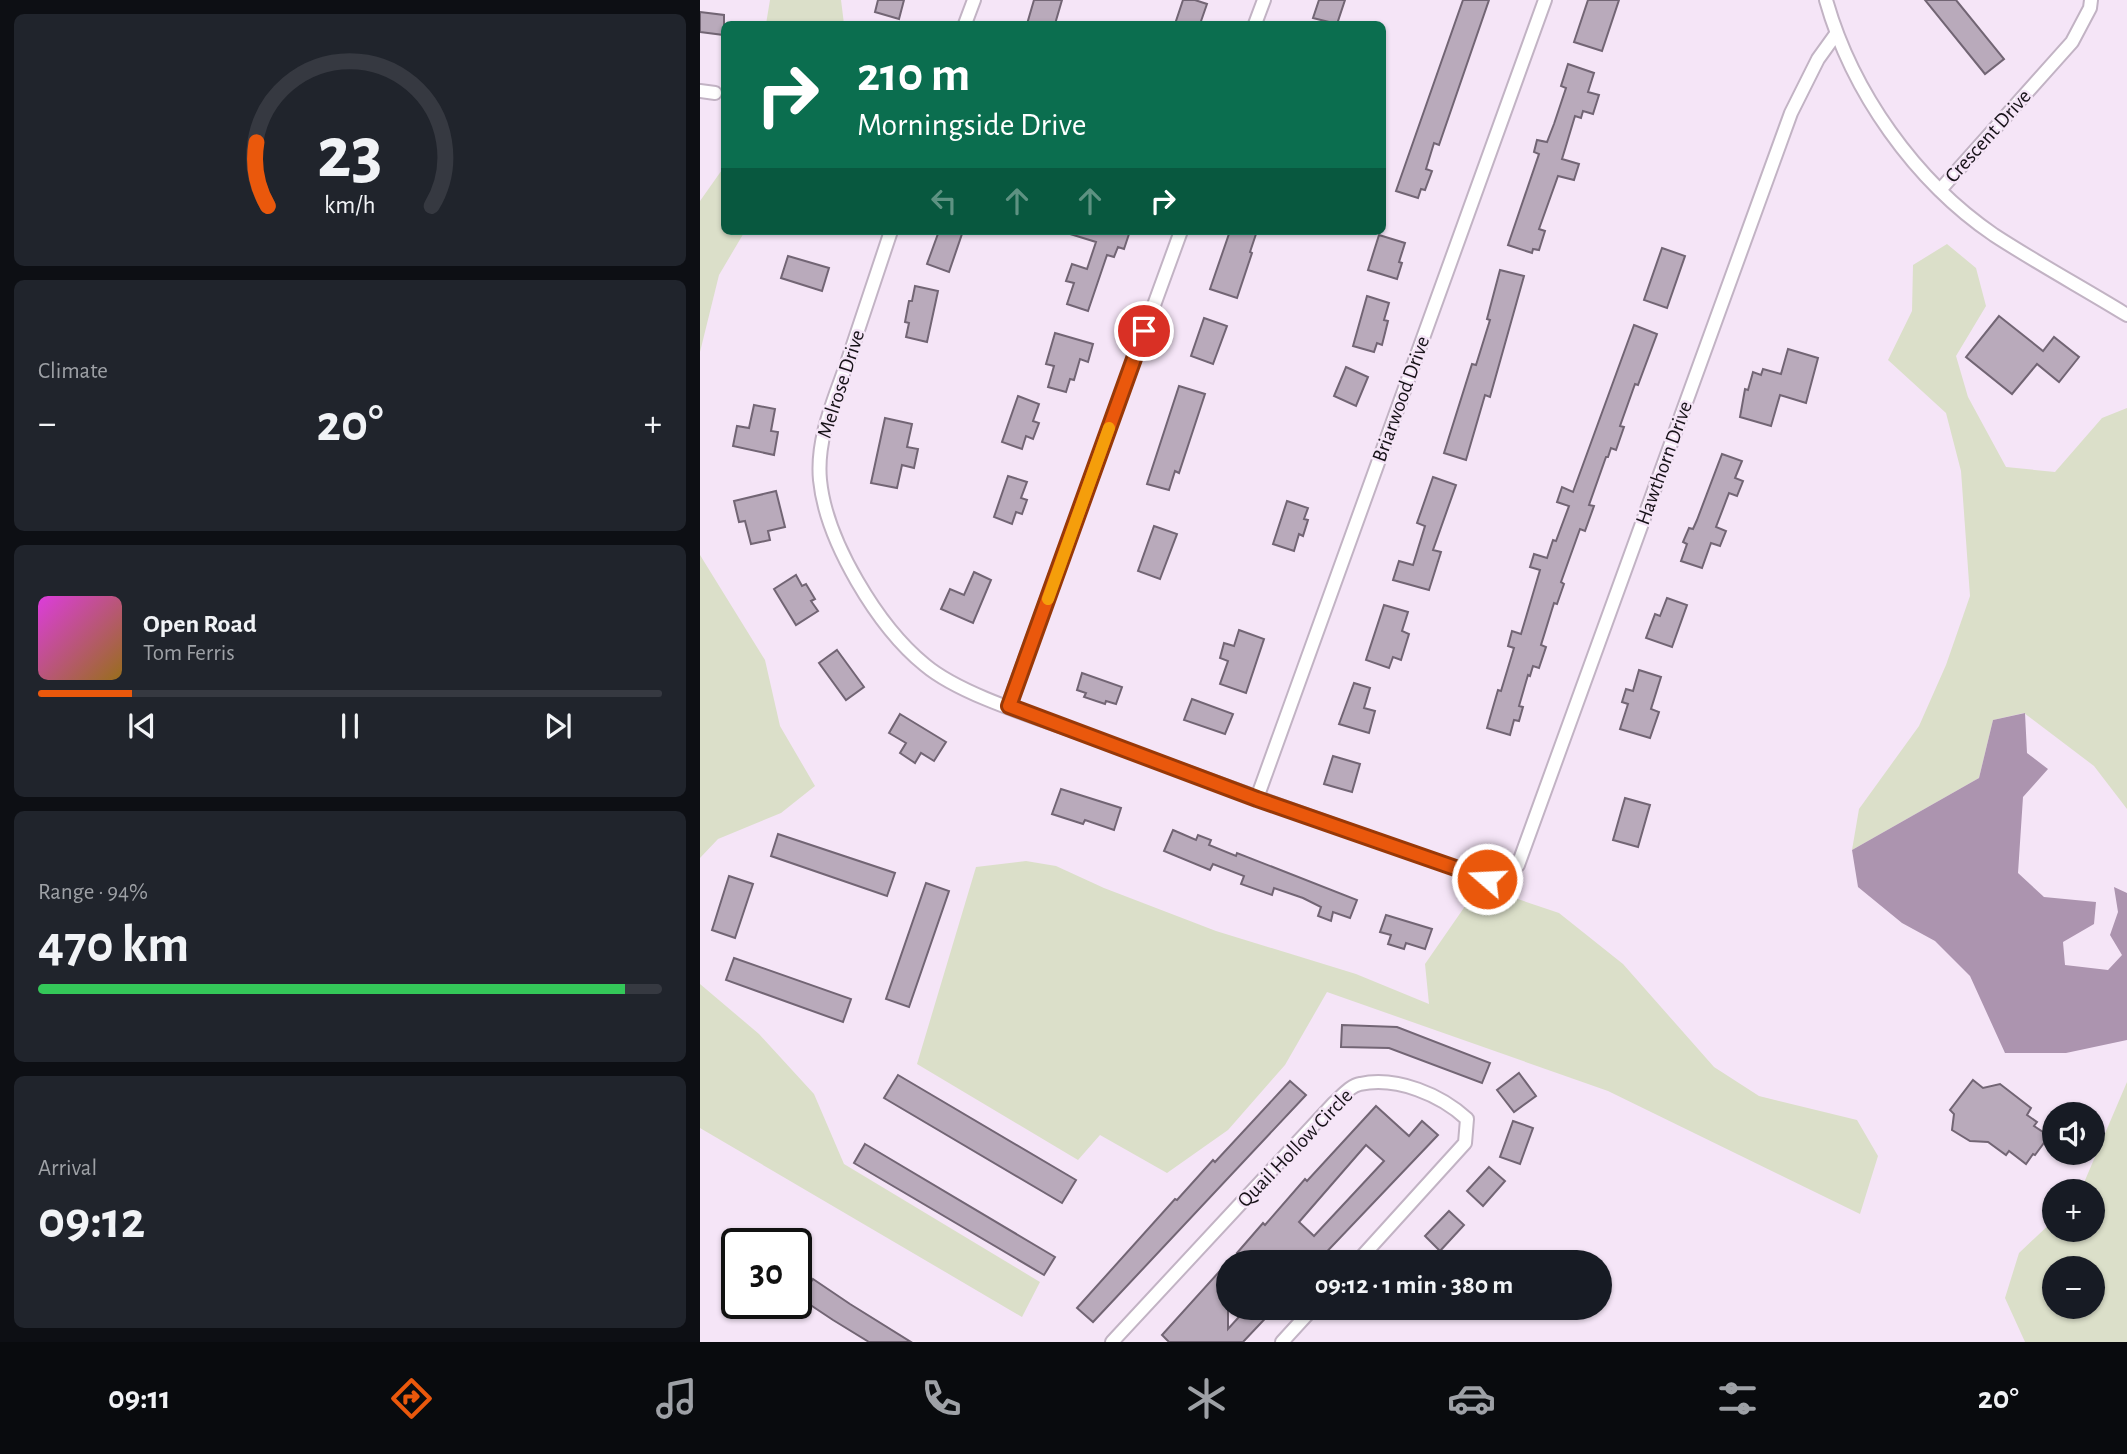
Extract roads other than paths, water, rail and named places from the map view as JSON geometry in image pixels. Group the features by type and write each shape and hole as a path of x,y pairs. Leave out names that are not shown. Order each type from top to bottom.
{"street":[{"path":"966,21 974,0"},
{"path":"1256,21 1264,0"},
{"name":"Briarwood Drive","path":"1257,799 1545,0"},
{"path":"1826,0 1836,34 1860,83 1889,130 1940,190"},
{"name":"Crescent Drive","path":"2091,0 2090,8 2072,42 1940,190 1993,233 2127,315"},
{"name":"Hawthorn Drive","path":"1487,879 1508,877 1518,864 1791,113 1818,59 1836,34"},
{"path":"700,91 715,93"},
{"name":"Melrose Drive","path":"890,235 820,442 820,480 828,519 844,556 884,622 902,644 926,667 965,689 1257,799 1487,879"},
{"path":"1009,706 1180,235"},
{"name":"Quail Hollow Circle","path":"1112,1342 1334,1103 1358,1084 1388,1083 1421,1090 1452,1105 1467,1119 1465,1143 1368,1250"},
{"path":"1282,1342 1302,1320"}]}
